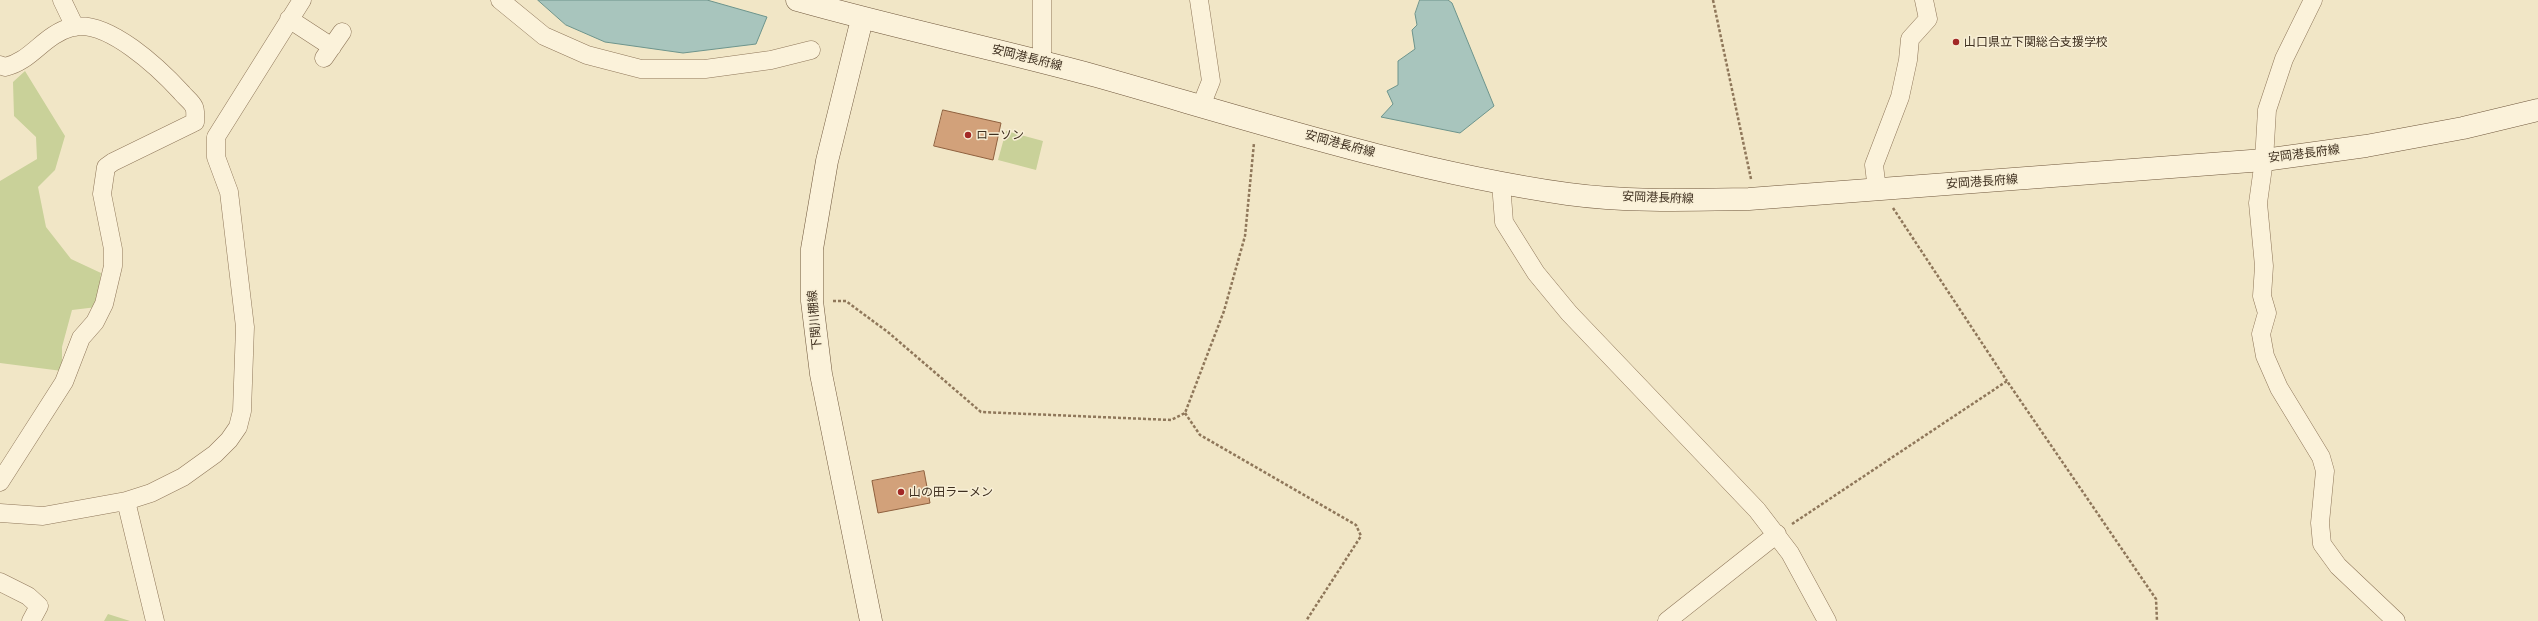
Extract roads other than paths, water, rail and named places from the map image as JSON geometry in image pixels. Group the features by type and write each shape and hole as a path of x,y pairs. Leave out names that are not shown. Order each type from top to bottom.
{"main road":[{"name":"安岡港長府線","path":"797,0 862,19 1042,61 1257,122 1426,167 1501,183 1578,195 1667,200 1749,200 2264,160 2366,146 2463,128 2538,110"},
{"name":"下関川棚線","path":"862,19 827,161 812,249 812,301 821,374 871,621"}],"street":[{"path":"62,0 75,27"},
{"path":"0,513 43,516 126,501 152,493 182,477 215,454 229,440 238,427 242,411 246,327 229,192 216,157 216,137 302,0"},
{"path":"500,0 544,36 587,55 641,69 705,69 772,60 811,50"},
{"path":"1042,0 1042,61"},
{"path":"1199,0 1211,81 1201,106"},
{"path":"1880,190 1874,165 1900,97 1908,60 1910,39 1928,19 1924,0"},
{"path":"2313,0 2284,59 2267,110 2264,160 2258,203 2264,266 2262,296 2268,313 2261,334 2265,356 2279,388 2301,421 2323,464 2325,471 2320,523 2322,544 2338,566 2396,621"},
{"path":"289,20 328,52 342,32"},
{"path":"0,64 5,68 16,65 57,31 75,27 92,28 118,38 163,72 194,106 195,122"},
{"path":"195,122 216,137"},
{"path":"0,482 64,382 81,338 95,322 104,304 113,260 102,194 106,168 113,162 195,122"},
{"path":"1501,183 1504,222 1536,273 1569,313 1757,510 1777,534 1790,553 1827,621"},
{"path":"126,501 155,621"},
{"path":"1667,621 1777,534"},
{"path":"0,582 28,596 39,606 31,621"}],"water":[{"path":"538,0 707,0 767,17 756,44 683,53 605,42 566,25"},
{"path":"1420,0 1448,0 1452,3 1494,106 1460,133 1381,117 1393,104 1387,91 1398,85 1398,61 1415,49 1412,30 1417,25 1415,14"}],"place":[{"name":"山口県立下関総合支援学校","path":"1956,42"},
{"name":"ローソン","path":"968,135"},
{"name":"山の田ラーメン","path":"901,492"}]}
